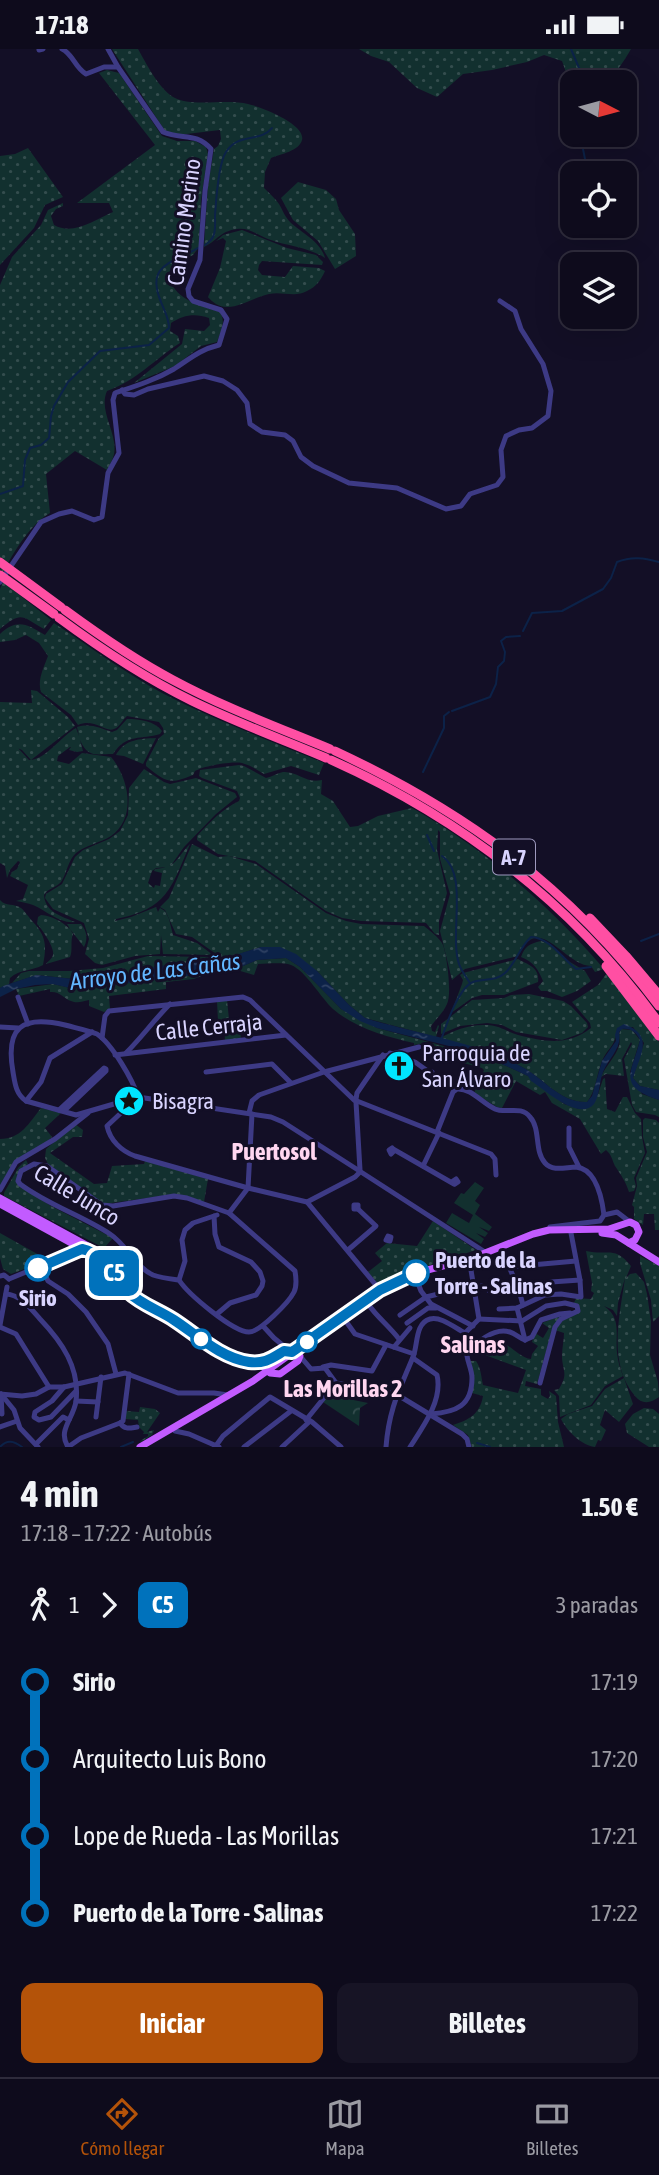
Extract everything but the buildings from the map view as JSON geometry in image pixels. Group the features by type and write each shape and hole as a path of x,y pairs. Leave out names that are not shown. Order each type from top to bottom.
{"highway":[{"name":"A-7","path":"0,562 17,580 120,661 193,702 383,774 447,810 502,848 571,906 618,956 659,1006"},
{"name":"A-7","path":"0,575 17,580"},
{"name":"A-7","path":"330,754 452,825 506,863 568,918 618,971 659,1023"},
{"path":"535,874 546,877 582,910 626,955 659,995"},
{"path":"568,918 575,931 615,977 659,1036"}],"main road":[{"path":"0,1198 97,1253 140,1302 171,1318 220,1350 268,1368"},
{"path":"0,1204 82,1249 97,1253"},
{"path":"149,1447 268,1368 297,1356 389,1290 416,1278 470,1264 523,1238 546,1231 620,1227 630,1222 638,1229 637,1238 643,1248 659,1259"},
{"path":"620,1227 620,1237"},
{"path":"492,1253 523,1234 546,1228"},
{"path":"297,1356 380,1290 416,1273 492,1253 534,1238 571,1233 608,1233 659,1259"},
{"path":"629,1243 637,1238"},
{"path":"140,1447 253,1381 281,1352 297,1356"},
{"path":"249,1362 255,1373 253,1381"}],"street":[{"path":"65,50 86,74 104,67 118,67 108,49"},
{"name":"Camino Merino","path":"118,67 163,132 173,137 196,138 211,149 200,260 188,289 193,300 221,310 227,319 219,345 203,349 174,369 150,381 122,390"},
{"path":"0,582 41,522 72,510 94,520 102,517 108,473 119,453 113,400 115,393 122,390 125,394 134,395 148,389 204,376 223,381 237,390 247,403 250,424 262,432 285,435 293,441 301,457 313,466 349,483 397,488 446,509 461,506 470,494 497,485 503,477 501,450 506,436 532,428 548,416 551,391 543,364 521,329 515,311 500,301"},
{"path":"18,997 27,1024"},
{"path":"102,1038 107,1012 243,997 250,1000 286,1035"},
{"path":"126,1053 145,1035 150,1025 170,1004"},
{"path":"0,1027 18,1028 43,1021 92,1032 102,1038 115,1055 138,1097"},
{"path":"18,1028 10,1053 16,1089 26,1101 77,1117"},
{"path":"26,1101 41,1082 50,1058 92,1032"},
{"name":"Calle Cerraja","path":"115,1055 286,1035 356,1100 491,1154 495,1159 496,1175"},
{"path":"419,1047 324,1072 255,1097 251,1113 248,1188 226,1212 193,1223 185,1230 182,1240 185,1261 179,1280 192,1296 231,1327 243,1332 255,1332 263,1326 311,1369 325,1370 336,1383 396,1394 462,1434 469,1447"},
{"path":"390,1053 415,1062 429,1072"},
{"path":"307,1202 355,1177 359,1171 357,1093 383,1055"},
{"path":"206,1072 272,1065 291,1083"},
{"path":"104,1068 106,1069 106,1071 61,1111 104,1068"},
{"path":"423,1166 453,1092 461,1089 496,1110 513,1109 529,1115 533,1121 541,1157 548,1167 579,1167"},
{"path":"138,1097 107,1126 120,1149 135,1156 307,1202 380,1290"},
{"path":"40,1154 45,1146 77,1117 138,1097 276,1119 492,1253 509,1267 519,1290 525,1340"},
{"path":"569,1128 569,1147 579,1167 598,1187 604,1216"},
{"path":"393,1149 454,1184"},
{"path":"0,1190 13,1165 28,1154 40,1154"},
{"path":"28,1154 31,1165"},
{"path":"40,1154 44,1165"},
{"name":"Calle Junco","path":"179,1280 155,1276 145,1271 109,1233 20,1184 19,1176 24,1168 44,1165 102,1205 113,1206 174,1196 226,1212 296,1273 294,1293 263,1326"},
{"path":"358,1209 388,1236"},
{"path":"546,1228 600,1221 604,1216 617,1212 630,1222"},
{"path":"214,1216 219,1247 251,1262 260,1272 263,1281 256,1295 230,1303 217,1314"},
{"path":"348,1250 376,1226"},
{"path":"499,1309 520,1307 545,1295 581,1297 571,1233"},
{"path":"49,1387 16,1334 0,1326 4,1290 9,1279 82,1249"},
{"path":"509,1267 576,1261"},
{"path":"386,1447 396,1394 413,1356 419,1329 427,1320 438,1319 465,1333 479,1318 470,1264"},
{"path":"41,1266 48,1281 68,1294 86,1312 108,1344 116,1374"},
{"path":"0,1274 9,1279"},
{"path":"416,1278 421,1291 431,1304 473,1326"},
{"path":"400,1315 426,1297 474,1286 487,1288 494,1294 551,1282 580,1280"},
{"path":"4,1290 14,1295 38,1316 56,1337 71,1362 76,1383 76,1401 64,1436 68,1447 81,1438 123,1421 129,1374"},
{"path":"431,1414 461,1407 466,1402 472,1380 467,1356 473,1346 495,1332 510,1332 520,1339 530,1339 541,1321 578,1311 577,1306 570,1303 555,1304 546,1306 522,1321 479,1318"},
{"path":"368,1304 380,1321 386,1323 399,1339"},
{"path":"394,1347 408,1325 428,1308 440,1308"},
{"path":"540,1383 555,1327 570,1313"},
{"path":"345,1320 355,1334 413,1356 438,1376 431,1414 410,1447"},
{"path":"279,1342 281,1352"},
{"path":"325,1370 328,1365 372,1371 386,1345"},
{"path":"1,1394 36,1394 49,1387 64,1387 101,1377 129,1374 178,1393 228,1395"},
{"path":"96,1417 101,1377"},
{"path":"282,1447 307,1421 336,1383"},
{"path":"64,1387 52,1401 35,1412 34,1417 39,1420 51,1417 76,1391"},
{"path":"1,1394 2,1414"},
{"path":"1,1394 15,1410 17,1421 28,1438 37,1445 63,1417 69,1420"},
{"path":"175,1431 189,1434 217,1447 223,1436 270,1397 341,1447"},
{"path":"76,1401 98,1402"},
{"path":"244,1447 291,1411"},
{"path":"0,1427 17,1421"},
{"path":"188,1422 189,1434"},
{"path":"120,1423 129,1429 137,1427"}],"green space":[{"path":"112,49 138,49 158,82 173,97 190,102 248,104 281,117 297,128 301,134 300,144 289,152 271,158 265,172 264,188 291,223 320,247 325,258 312,251 241,229 231,230 204,247 208,185 214,149 221,139 220,130 178,135 165,131"},
{"path":"359,49 631,49 616,70 565,70 562,61 544,55 527,62 463,74 437,97 417,88 389,62"},
{"path":"107,70 119,73 162,136 177,141 195,141 206,147 208,154 201,200 199,247 193,255 179,262 168,273 175,289 181,295 220,312 222,327 217,342 201,346 175,366 134,383 182,344 185,329 204,331 210,325 209,318 199,316 176,320 171,323 170,331 178,336 180,343 137,375 107,391 105,406 113,438 114,456 107,470 75,451 46,474 50,513 28,533 0,578 0,285 12,257 41,225 48,210 63,203 51,216 54,225 69,229 83,226 113,212 109,203 77,203 155,145 99,73"},
{"path":"28,148 63,197 45,205 34,228 0,265 0,156 15,154"},
{"path":"298,182 326,190 336,199 339,210 355,234 356,256 335,269 318,241 293,220 281,198"},
{"path":"242,230 287,248 316,255 323,262 322,265 262,261 258,270 262,275 285,277 293,266 319,268 325,271 322,277 313,287 302,293 269,294 232,307 216,304 208,297 220,268 226,241 223,238 216,241 223,235"},
{"path":"3,582 51,620 44,629 22,617 0,629 0,589"},
{"path":"54,623 162,693 324,763 319,775 291,766 264,774 242,763 225,763 205,767 178,780 163,779 146,766 159,738 164,734 159,722 127,716 118,727 111,730 90,723 78,725 71,715 41,692 40,678 48,656 39,643 26,635 0,642 0,634 17,624 45,635"},
{"path":"31,690 37,691 75,726 32,760 47,752 76,728 79,736 77,727 95,727 112,732 127,719 132,719 151,723 162,731 160,734 129,740 113,754 89,752 80,740 83,751 69,750 70,747 58,756 57,761 69,764 82,753 111,757 122,776 128,798 124,819 119,828 111,836 76,853 61,882 44,895 47,906 75,922 64,921 33,905 16,901 23,899 28,885 10,876 20,862 10,870 7,878 5,866 0,863 0,702 32,703"},
{"path":"156,738 143,764 116,755 128,743"},
{"path":"239,765 266,778 283,772 311,780 322,780 321,794 333,801 350,827 378,816 412,808 465,841 515,880 583,945 604,969 595,972 591,966 581,964 552,944 534,938 526,943 518,956 465,969 452,980 440,931 450,894 440,859 438,830 437,850 447,893 439,921 439,935 426,923 342,918 326,911 255,861 218,854 197,840 197,836 216,816 240,798 237,791 199,776 200,770"},
{"path":"144,769 170,784 196,778 235,793 237,797 216,814 184,847 172,864 190,844 165,895 146,909 115,921 131,917 156,907 158,912 160,908 169,919 173,935 197,943 213,955 163,954 161,935 160,954 135,956 102,965 95,963 85,954 89,939 84,923 53,909 45,898 46,894 62,884 75,857 120,831 128,815 129,788","holes":["165,867 154,871 162,873 160,886 155,885 154,888 148,883 152,871 156,868"]},
{"path":"192,844 218,857 229,856 256,864 326,913 346,921 424,926 443,945 448,975 447,1004 431,1026 435,1032 439,1026 436,1037 365,1018 317,971 261,947 227,958 219,956 192,937 176,934 165,910 160,907 169,898"},
{"path":"0,900 22,909 41,932 45,952 43,965 14,975 9,984 0,988"},
{"path":"41,915 56,919 70,929 73,934 70,957 46,964 52,958 53,952 48,939 37,924"},
{"path":"67,924 81,924 85,929 84,947"},
{"path":"541,941 585,971 591,981 562,997 541,991 538,987 543,981 537,969 521,957 528,946"},
{"path":"148,956 209,957 214,960 153,967 104,979 83,980 37,975 12,983 21,973 29,971 103,968"},
{"path":"286,958 300,967 341,1009 377,1028 429,1042 414,1045 361,1027 333,1009 297,968 287,964 258,964 254,975 237,970 214,971 194,979 166,982 166,989 109,996 110,1009 104,1012 89,1006 89,1000 73,1002 50,992 50,989 19,996 16,989 53,984 88,988 196,975 213,970 243,966 257,960"},
{"path":"518,959 535,970 538,982 504,995 472,998 451,1013 463,980 460,975"},
{"path":"607,973 659,1042 659,1090 640,1086 633,1078 644,1043 633,1027 617,1028 615,1040 603,1059 587,1102 561,1095 512,1062 440,1038 462,1028 481,1025 495,1026 538,1039 556,1041 574,1038 591,1028 590,1023 572,1002 598,985"},
{"path":"529,994 563,1001 571,1006 588,1027 582,1033 562,1040 516,1032 502,1025 487,1023 460,1026 441,1034 441,1024 472,1000"},
{"path":"227,1000 229,1019 239,1019 241,1039 225,1041 224,1021 218,1021 217,1001"},
{"path":"621,1029 632,1030 640,1040 630,1072 642,1094 659,1100 659,1117 636,1112 632,1105 624,1059 631,1042 622,1059 624,1076 606,1074 601,1077 618,1050"},
{"path":"433,1043 493,1060 528,1076 564,1104 579,1109 598,1094 605,1078 607,1109 615,1112 623,1097 627,1097 641,1119 645,1153 634,1178 634,1191 629,1192 610,1154 606,1150 601,1154 580,1119 552,1103 545,1092 540,1095 516,1081 502,1108 497,1107 474,1093 484,1070 482,1068 421,1049"},
{"path":"41,1108 61,1113 45,1128 52,1137 20,1158 0,1190 0,1139 19,1133"},
{"path":"645,1118 659,1123 659,1230 655,1230 654,1214 644,1214 643,1225 634,1219 632,1205 637,1186 636,1178 647,1152 643,1137"},
{"path":"75,1124 83,1130 82,1137 73,1137 50,1153 94,1184 107,1183 112,1166 144,1164 145,1161 208,1179 204,1202 176,1194 104,1204 48,1164 45,1158 46,1149"},
{"path":"26,1160 28,1164 20,1170 18,1185 51,1206 113,1238 104,1248 4,1196 18,1168"},
{"path":"475,1182 484,1188 475,1201 480,1205 475,1214 492,1227 489,1231 479,1227 488,1233 485,1237 476,1233 484,1239 481,1244 446,1223 452,1213 469,1223 473,1215 454,1203 461,1193 464,1194"},
{"path":"433,1221 476,1250 409,1272 380,1287 368,1272 382,1261 375,1253 387,1243 417,1246"},
{"path":"0,1233 48,1260 11,1274 3,1269 0,1258"},
{"path":"586,1251 620,1255 631,1266 626,1278 636,1273 644,1282 651,1321 650,1355 658,1382 659,1397 647,1402 638,1399 626,1383 621,1369 618,1339 625,1278 617,1316 613,1310 604,1306 615,1321 617,1353 619,1365 623,1376 605,1386 591,1405 560,1417 559,1396 554,1390 559,1389 564,1379 564,1333 555,1330 564,1319 580,1312 574,1303 576,1298 591,1299 594,1293 591,1291"},
{"path":"640,1256 659,1266 659,1316 653,1322 651,1300"},
{"path":"565,1314 552,1330 537,1384 526,1381 525,1386 541,1389 541,1395 548,1399 549,1391 556,1396 564,1447 472,1447 468,1435 453,1425 473,1415 482,1402 483,1396 472,1393 470,1361 476,1361 478,1364 483,1385 518,1393 526,1370 485,1355 485,1351 501,1343 531,1359 538,1346 532,1342 535,1333 543,1338 549,1328 542,1323"},
{"path":"624,1378 633,1404 619,1422 605,1410 600,1425 606,1430 601,1441 598,1440 595,1447 590,1446 571,1433 561,1419 592,1406 605,1389"},
{"path":"329,1395 368,1403 360,1408 359,1426 323,1402"},
{"path":"140,1407 155,1409 160,1413 147,1432 154,1430 152,1435 141,1442 148,1434 143,1434 138,1420 125,1419 126,1411 139,1412"},
{"path":"644,1408 653,1409 659,1414 659,1447 649,1447 627,1433 625,1424 633,1414"}],"water":[{"name":"Arroyo de Las Cañas","path":"261,947 280,947 296,954 365,1018 465,1044 504,1058 530,1072 561,1095 577,1101 587,1102 592,1096 602,1061 616,1041 617,1028 624,1024 634,1029 642,1040 643,1047 633,1078 640,1086 659,1090 659,1100 646,1095 632,1084 631,1070 640,1040 631,1030 622,1029 619,1032 619,1043 603,1072 594,1104 588,1109 580,1109 553,1097 528,1076 493,1060 360,1021 341,1009 300,967 286,958 257,960 243,966 196,975 88,988 35,985 16,989 0,997 0,988 3,986 36,975 83,980 104,979 153,967 222,959"}],"waterway":[{"path":"571,49 579,70"},
{"path":"205,245 215,232 218,183 226,152 237,142 262,135 272,128"},
{"path":"584,147 585,161"},
{"path":"0,494 23,486 25,460 30,448 41,445 49,438 54,406 68,382 100,351 149,345 169,328 157,289 159,272 164,266 198,248"},
{"path":"523,631 532,613 562,611 603,589 617,562 638,558 659,562"},
{"path":"452,711 490,697 496,684 498,667 504,661 505,652 501,641 506,637 520,636"},
{"path":"423,772 444,728 444,716 449,712"},
{"path":"427,835 434,851"},
{"path":"442,856 455,876 457,951 460,966 470,983"},
{"path":"641,941 659,934"},
{"path":"441,1040 462,992 473,982 497,978 505,973 531,937 550,945 576,969 591,967"},
{"path":"0,1447 11,1442 22,1447"},
{"path":"121,1447 133,1442"},
{"path":"477,1443 490,1447"}],"bus line":[{"name":"C5","path":"38,1268 82,1249 97,1253 140,1302 171,1318 220,1350 249,1362 268,1362 284,1351 292,1352 380,1290 416,1273"}],"place":[{"name":"Parroquia de San Álvaro","path":"399,1066"},
{"name":"Bisagra","path":"129,1101"},
{"name":"Sirio","path":"38,1268"},
{"name":"Puerto de la Torre - Salinas","path":"416,1273"}],"district":[{"name":"Puertosol","path":"274,1151"},
{"name":"Salinas","path":"473,1344"},
{"name":"Las Morillas 2","path":"343,1388"}]}
